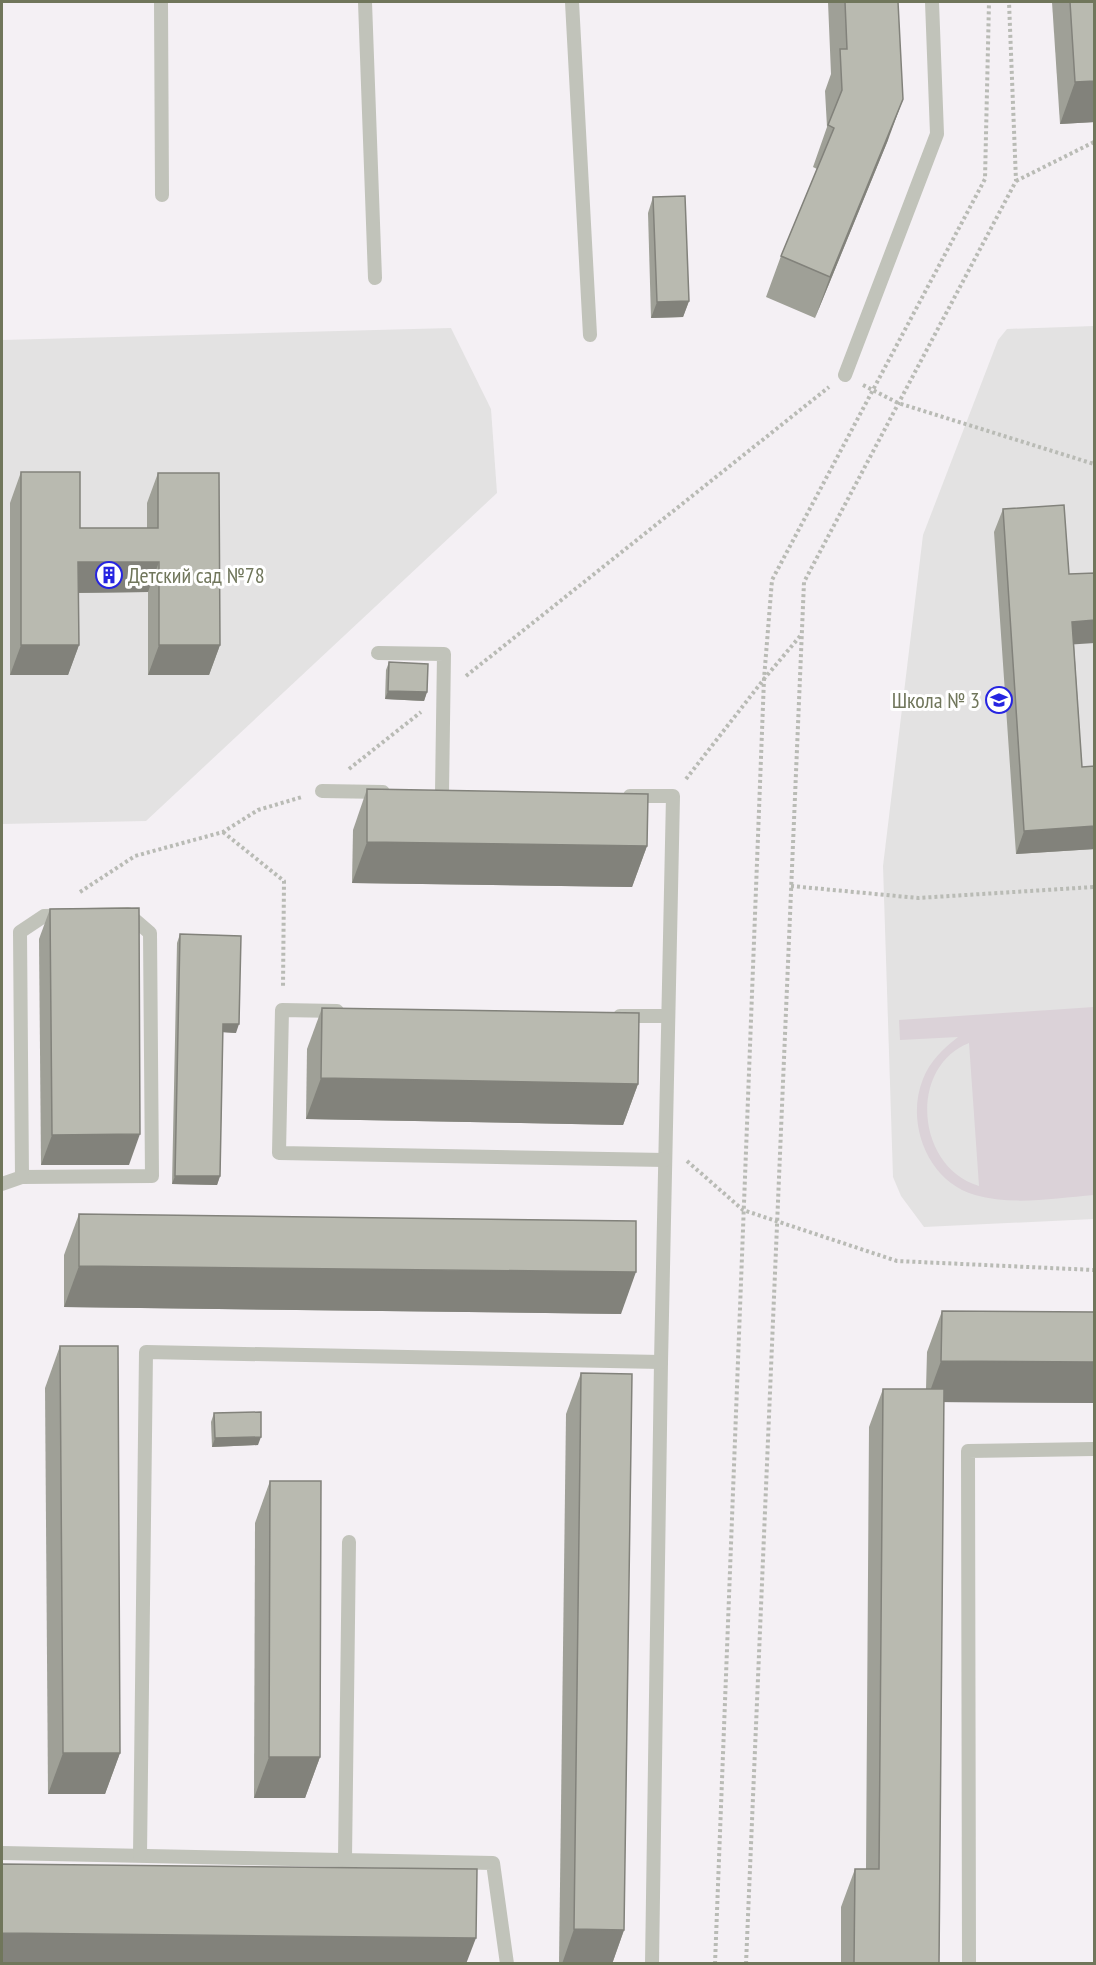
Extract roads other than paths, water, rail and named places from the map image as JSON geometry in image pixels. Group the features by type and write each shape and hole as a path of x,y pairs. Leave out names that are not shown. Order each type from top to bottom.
{"lane":[{"path":"160,2 162,195"},
{"path":"365,2 375,278"},
{"path":"572,2 590,335"},
{"path":"845,375 937,134 932,2"},
{"path":"378,653 444,654 442,792"},
{"path":"321,791 398,792"},
{"path":"615,795 673,796 661,1362 652,1964"},
{"path":"2,1184 22,1177 152,1176 150,933 128,914 44,916 20,932 22,1177"},
{"path":"352,1011 282,1010 279,1153 665,1160"},
{"path":"609,1015 668,1016"},
{"path":"140,1855 146,1352 661,1362"},
{"path":"969,1964 968,1451 1095,1449"},
{"path":"345,1859 349,1542"},
{"path":"2,1853 493,1863 507,1964"}],"place":[{"name":"Детский сад №78","path":"109,575"},
{"name":"Школа № 3","path":"999,700"}]}
